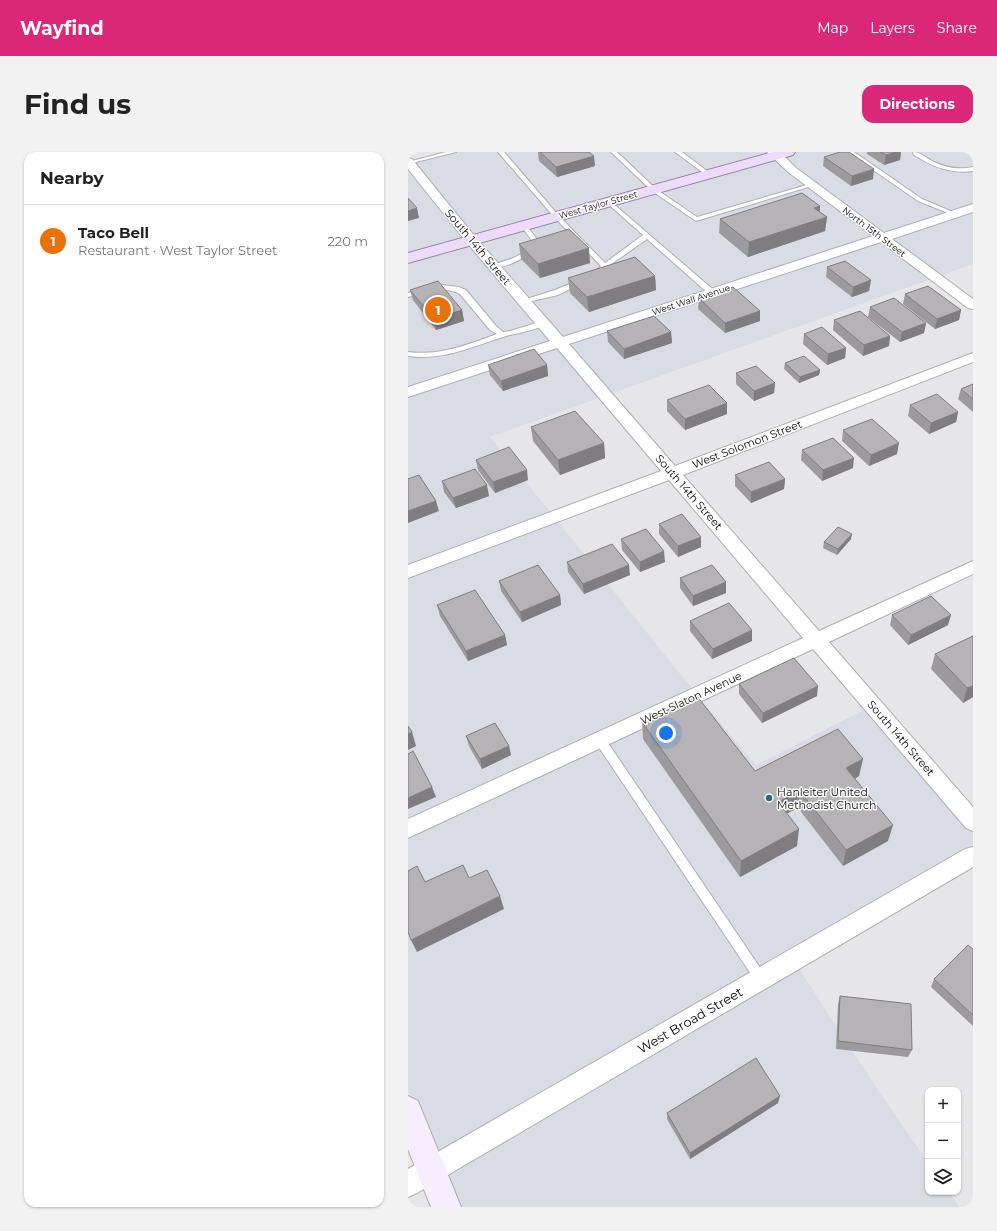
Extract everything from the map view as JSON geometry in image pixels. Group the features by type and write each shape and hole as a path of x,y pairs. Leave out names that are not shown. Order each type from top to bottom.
{"main road":[{"name":"West Taylor Street","path":"408,258 654,190 779,153"}],"street":[{"name":"North 15th Street","path":"779,153 812,185 973,305"},
{"name":"South 14th Street","path":"409,162 472,241 973,822"},
{"name":"West Wall Avenue","path":"408,392 973,208"},
{"name":"West Solomon Street","path":"408,572 673,473 973,357"},
{"name":"West Slaton Avenue","path":"408,829 973,567"},
{"name":"West Broad Street","path":"420,1178 973,856"},
{"path":"408,1112 420,1178 446,1207"}],"lane":[{"path":"409,162 453,152"},
{"path":"501,152 557,217 605,266"},
{"path":"614,152 654,190 696,219 812,185"},
{"path":"678,152 708,174"},
{"path":"850,152 888,176 920,200 955,214"},
{"path":"916,152 916,154 934,166 948,170 973,169"},
{"path":"609,202 646,236 713,293"},
{"path":"494,266 516,259 530,252 536,242 524,226"},
{"path":"524,301 555,293 577,284 605,266 646,236"},
{"path":"408,295 439,287 457,288 463,292 497,332 506,334"},
{"path":"408,354 428,356 447,353 543,323"},
{"path":"600,740 761,979"}],"shaded area":[{"path":"442,152 973,152 973,264 490,437 697,695 756,765 875,704 973,813 973,849 789,953 877,1089 925,1158 925,1195 951,1195 959,1207 453,1207 408,1090 408,158 410,160"}],"building":[{"path":"540,152 589,152 594,156 556,167"},
{"path":"840,152 849,152 874,169 852,176 824,157"},
{"path":"880,152 897,152 886,155"},
{"path":"802,193 820,206 814,208 827,217 749,242 720,219"},
{"path":"408,198 417,208 408,211"},
{"path":"569,229 589,248 538,264 519,244"},
{"path":"635,257 655,276 587,297 568,278"},
{"path":"845,261 871,280 853,287 827,267"},
{"path":"438,281 462,310 434,319 410,290"},
{"path":"928,286 961,310 937,319 905,294"},
{"path":"733,287 760,311 725,323 699,298"},
{"path":"894,298 926,323 902,332 870,307"},
{"path":"860,311 890,336 864,345 834,320"},
{"path":"654,316 671,332 624,349 607,331"},
{"path":"822,327 846,348 828,354 804,334"},
{"path":"534,349 547,365 501,381 488,365"},
{"path":"804,356 820,370 800,377 785,363"},
{"path":"756,366 775,383 754,391 736,373"},
{"path":"973,384 973,399 961,389"},
{"path":"709,385 727,403 685,419 667,400"},
{"path":"937,394 958,412 931,423 910,405"},
{"path":"575,411 604,443 558,460 531,427"},
{"path":"872,419 899,443 871,455 843,430"},
{"path":"833,438 854,458 823,470 802,450"},
{"path":"509,447 527,470 493,482 476,460"},
{"path":"769,462 785,479 751,492 735,475"},
{"path":"475,469 487,485 453,498 442,481"},
{"path":"419,475 436,501 408,511 408,479"},
{"path":"682,514 701,537 678,546 659,524"},
{"path":"838,527 852,534 838,549 824,542"},
{"path":"646,529 664,551 640,562 621,539"},
{"path":"612,544 629,565 583,584 567,562"},
{"path":"538,565 560,595 520,612 499,581"},
{"path":"712,565 726,582 693,596 680,578"},
{"path":"475,590 505,635 466,651 437,605"},
{"path":"931,596 951,615 911,635 892,615"},
{"path":"729,603 752,630 713,649 690,621"},
{"path":"973,636 973,686 967,688 935,654"},
{"path":"794,658 818,686 763,713 739,684"},
{"name":"Hanleiter United Methodist Church","path":"697,696 755,771 838,729 863,759 846,768 893,825 846,850 800,791 778,802 799,829 741,861 642,722"},
{"path":"495,723 509,746 480,759 466,736"},
{"path":"408,726 412,732 408,734"},
{"path":"413,751 432,787 408,798 408,754"},
{"path":"463,865 469,878 487,870 500,896 411,940 408,932 408,871 417,866 425,882"},
{"path":"968,945 973,949 973,1015 934,979"},
{"path":"840,996 911,1004 912,1050 838,1041"},
{"path":"756,1058 780,1096 690,1153 667,1113"}],"place":[{"name":"Taco Bell","path":"438,310"},
{"name":"Hanleiter United Methodist Church","path":"769,798"}]}
